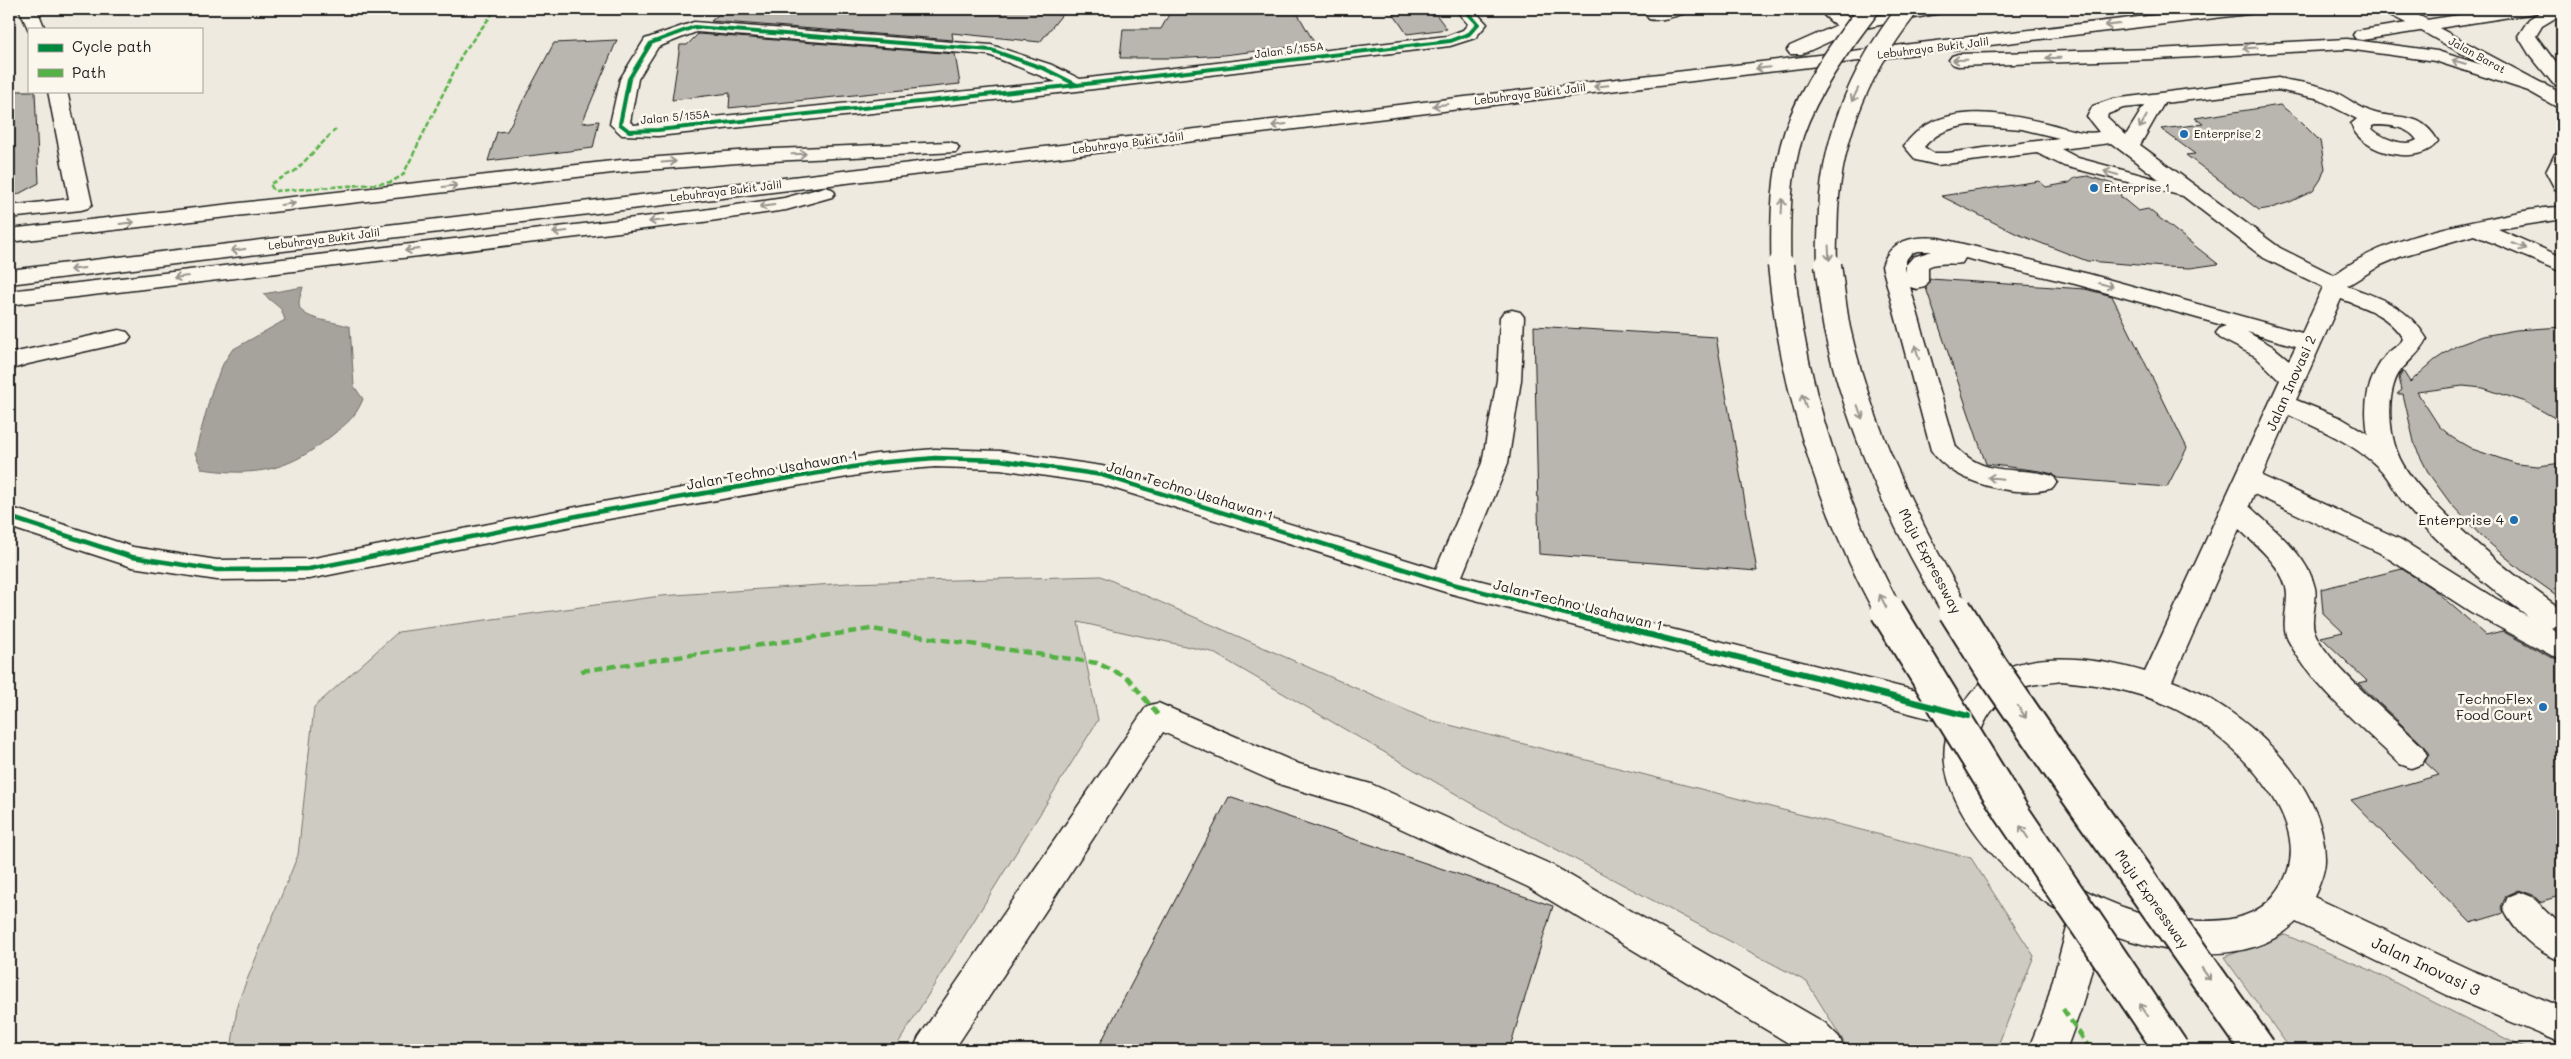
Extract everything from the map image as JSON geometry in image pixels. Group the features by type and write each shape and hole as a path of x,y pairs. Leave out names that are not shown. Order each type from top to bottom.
{"main road":[{"path":"28,9 36,28"},
{"name":"Jalan 5/155A","path":"1077,86 1026,61 991,50 694,27 651,43 629,79 620,124 629,131 658,130 1077,86 1450,41 1469,34 1478,24 1464,9"},
{"path":"1655,15 1680,9"},
{"path":"1828,9 1850,26"},
{"path":"1869,9 1803,110 1789,150 1782,200 1780,254 1784,317 1801,391 1826,468 1864,559 1907,644 2005,805 2172,1050"},
{"name":"Maju Expressway","path":"1908,9 1885,39 1854,97 1842,127 1829,193 1830,273 1836,318 1851,386 1879,462 1931,567 1975,643 2071,784 2259,1050"},
{"path":"1796,50 1850,26 1934,9"},
{"name":"Lebuhraya Bukit Jalil","path":"9,277 755,180 988,147 1550,77 1796,50 2116,9"},
{"name":"Lebuhraya Bukit Jalil","path":"9,262 755,180 880,173 1811,63 2248,9"},
{"path":"2299,45 2426,15 2450,22 2529,9"},
{"path":"2558,9 2540,18 2530,26 2527,36 2534,50 2562,83"},
{"name":"Jalan Barat","path":"2395,10 2426,15 2562,102"},
{"name":"Jalan Barat","path":"2450,22 2562,83"},
{"path":"1811,63 2145,54 2348,44 2407,50 2473,66 2538,88"},
{"path":"1002,93 1019,84 1026,61"},
{"path":"2372,119 2322,93 2278,84 2120,103 2100,110 2097,117 2100,124 2122,142 2281,259 2390,312 2412,330 2415,339 2413,345 2393,362 2385,375 2380,391 2378,421 2388,461"},
{"path":"57,92 81,204 64,230"},
{"path":"2122,142 2158,98"},
{"path":"2088,140 2036,124 1983,119 1936,127 1925,132 1914,146 1920,154 1939,160 2088,140 2122,142"},
{"path":"9,236 620,166 750,156 988,147"},
{"path":"2041,147 2071,162 2192,195"},
{"path":"2562,158 2556,168 2556,177 2562,185"},
{"path":"9,300 57,292 777,205 845,188 880,173"},
{"path":"2554,213 2562,198"},
{"path":"9,212 81,204"},
{"name":"Jalan Inovasi 2","path":"2154,686 2334,286 2354,268 2380,256 2477,228 2554,213"},
{"path":"2477,228 2562,265"},
{"path":"2044,482 1988,477 1968,472 1954,463 1944,450 1893,266 1894,257 1899,250 1910,245 1923,243 1938,244 2081,278 2311,339"},
{"path":"1917,282 1917,265 1927,259 1945,257 2081,278"},
{"path":"2116,306 2311,339"},
{"path":"1445,582 1495,462 1509,380 1512,317"},
{"path":"2197,321 2240,337 2258,346 2279,362 2293,379"},
{"path":"9,363 31,356 119,338"},
{"path":"2282,403 2332,424 2355,437 2388,461 2415,499 2463,548 2506,584 2551,617"},
{"name":"Jalan Techno Usahawan 1","path":"9,517 132,557 217,570 309,569 597,512 876,463 936,458 1000,460 1102,475 1445,582 1968,716"},
{"path":"2247,480 2390,546 2481,604 2562,647"},
{"path":"2234,508 2268,542 2295,574 2301,588 2300,635 2310,651 2340,685 2411,755"},
{"path":"2061,669 2106,672 2154,686 2188,701 2220,720 2248,744 2273,770 2292,798 2304,826 2309,854 2305,880 2292,903 2272,921 2250,930 2209,938 2170,935 2130,926 2090,910 2045,883 2007,850 1980,815 1964,778 1961,745 1968,716 1990,692 2021,676 2061,669"},
{"path":"932,1050 1158,714 1203,738 1293,776 1359,794 1540,876 1812,1036 1826,1050"},
{"name":"Jalan Inovasi 3","path":"2292,903 2460,982 2562,1025"},
{"path":"2520,908 2546,935 2562,945"},
{"path":"2047,1050 2063,1009 2090,910"}],"shaded area":[{"path":"303,287 299,303 300,309 305,314 320,320 350,327 354,386 363,399 357,411 350,420 316,448 286,464 271,469 239,472 202,469 195,453 212,390 223,364 232,350 285,320 281,309 263,294"},
{"path":"1101,576 1426,719 1971,858 2034,956 1996,1050 1849,1050 1807,982 1499,819 1212,652 1078,622 1098,720 894,1050 231,1050 238,1002 298,855 314,707 398,632 661,596 848,583"},
{"path":"2285,935 2368,969 2528,1050 2291,1050 2224,957"}],"building":[{"path":"725,9 1038,9 1064,12 1040,42 952,33 953,40 711,21"},
{"path":"1172,9 1295,9 1315,44 1224,55 1174,58 1120,58 1123,29 1161,29"},
{"path":"1390,9 1432,9 1447,29 1407,34"},
{"path":"698,34 955,54 960,84 729,108 730,93 672,100 680,45 687,45"},
{"path":"617,40 582,123 599,121 593,148 488,161 497,132 507,131 554,43"},
{"path":"9,91 35,92 39,183 9,199"},
{"path":"2280,105 2297,118 2320,141 2325,168 2321,179 2313,191 2290,202 2271,208 2259,210 2186,155 2195,154 2161,129 2203,124 2195,118"},
{"path":"2088,176 2113,184 2120,190 2121,197 2138,211 2148,209 2218,264 2190,268 2087,261 2015,233 1941,196 2039,181 2046,187 2069,183 2075,178"},
{"path":"1930,279 2085,289 2112,296 2187,448 2167,487 2057,478 2053,474 2040,471 1986,464 1926,288"},
{"path":"1534,326 1716,337 1757,571 1539,554"},
{"path":"2562,327 2562,422 2526,402 2483,388 2463,386 2417,392 2439,426 2453,438 2472,449 2517,464 2538,466 2562,463 2562,599 2521,570 2481,536 2451,504 2429,474 2415,446 2403,394 2397,394 2402,390 2399,378 2403,371 2410,382 2435,360 2456,346 2483,336 2516,330"},
{"path":"2402,569 2433,589 2486,635 2502,631 2550,657 2562,660 2562,895 2540,902 2533,895 2519,890 2506,896 2501,907 2504,913 2471,923 2351,800 2439,775 2425,762 2429,754 2423,745 2358,683 2367,681 2321,637 2343,632 2323,613 2321,589"},
{"path":"1229,797 1553,906 1509,1050 1097,1050"}],"marked path":[{"path":"336,129 295,171 270,184 274,191 376,184 391,182 403,175 463,53 496,9"},
{"path":"581,671 871,629 1097,663 1128,678 1158,715"},
{"path":"2063,1009 2091,1050"}],"cycle path":[{"path":"1077,85 1045,69 991,50 694,27 651,43 629,79 620,124 629,131 658,130 1077,85 1450,41 1469,34 1478,24 1464,9"},
{"path":"9,517 132,557 217,570 309,569 597,512 876,463 935,458 1000,460 1102,475 1445,582 1968,716"}],"place":[{"name":"Enterprise 2","path":"2184,134"},
{"name":"Enterprise 1","path":"2094,188"},
{"name":"Enterprise 4","path":"2514,520"},
{"name":"TechnoFlex Food Court","path":"2543,707"}]}
